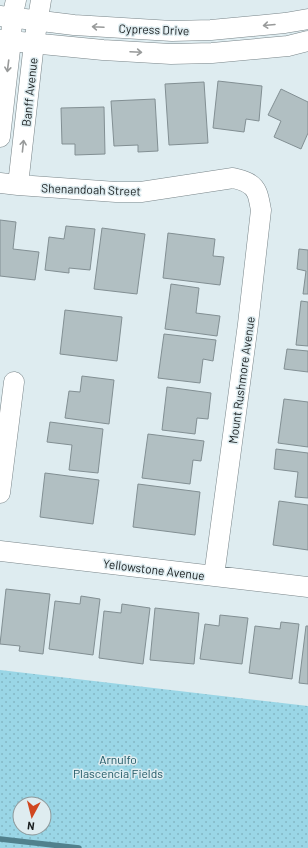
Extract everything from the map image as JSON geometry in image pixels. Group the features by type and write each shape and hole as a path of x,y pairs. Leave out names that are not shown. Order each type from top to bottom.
{"street":[{"name":"Banff Avenue","path":"9,184 41,0"},
{"name":"Banff Avenue","path":"0,137 9,11"},
{"name":"Cypress Drive","path":"9,11 38,21 74,25 172,31 211,30 285,23 308,19"},
{"name":"Cypress Drive","path":"6,41 103,50 171,54 212,53 288,46 308,41"},
{"name":"Shenandoah Street","path":"9,184 116,192 142,192 233,178 245,180 252,186"},
{"name":"Mount Rushmore Avenue","path":"214,576 247,332 261,210 257,193 252,186"},
{"path":"0,493 14,382"},
{"name":"Yellowstone Avenue","path":"0,551 308,587"}],"green space":[{"name":"Arnulfo Plascencia Fields","path":"0,670 308,706 308,848 0,848"}],"building":[{"path":"218,81 262,86 259,121 246,119 244,132 213,128"},
{"path":"204,82 208,143 169,145 165,84"},
{"path":"281,89 308,102 308,133 301,149 274,137 281,121 268,115"},
{"path":"155,99 158,151 138,152 138,145 114,146 111,101"},
{"path":"104,107 105,154 75,155 75,144 62,144 61,108"},
{"path":"0,220 16,222 13,249 39,252 35,280 0,276"},
{"path":"66,226 95,229 90,270 69,268 69,273 45,270 49,237 64,239"},
{"path":"102,228 145,234 137,294 94,289"},
{"path":"168,233 215,239 213,256 224,257 220,285 163,278"},
{"path":"299,249 308,250 308,294 303,294 306,271 297,269"},
{"path":"171,284 199,288 196,313 220,316 217,336 165,329"},
{"path":"301,301 308,302 308,346 296,345"},
{"path":"65,310 122,317 117,361 60,354"},
{"path":"164,334 216,340 213,361 203,359 200,383 158,378"},
{"path":"287,349 308,351 308,372 284,369"},
{"path":"82,376 114,380 109,424 65,418 69,391 80,392"},
{"path":"167,387 211,393 208,419 197,418 195,434 162,430"},
{"path":"284,399 308,402 308,447 278,443"},
{"path":"50,422 103,429 98,473 69,470 72,445 47,442"},
{"path":"148,434 204,441 201,461 193,460 190,484 142,478"},
{"path":"276,449 308,453 308,498 295,497 298,472 274,469"},
{"path":"45,473 99,480 93,524 40,517"},
{"path":"138,484 200,492 195,535 133,527"},
{"path":"279,501 308,505 308,550 273,545"},
{"path":"6,589 50,594 43,654 19,651 20,646 0,644"},
{"path":"81,596 100,599 93,655 49,649 55,601 80,604"},
{"path":"122,604 150,608 143,664 99,658 104,611 121,613"},
{"path":"155,608 199,613 194,664 150,660"},
{"path":"220,615 248,618 242,664 200,659 205,624 219,626"},
{"path":"281,622 299,624 292,679 249,673 255,626 280,629"},
{"path":"306,626 308,626 308,684 299,683"}],"waterway":[{"path":"0,839 79,848"}]}
